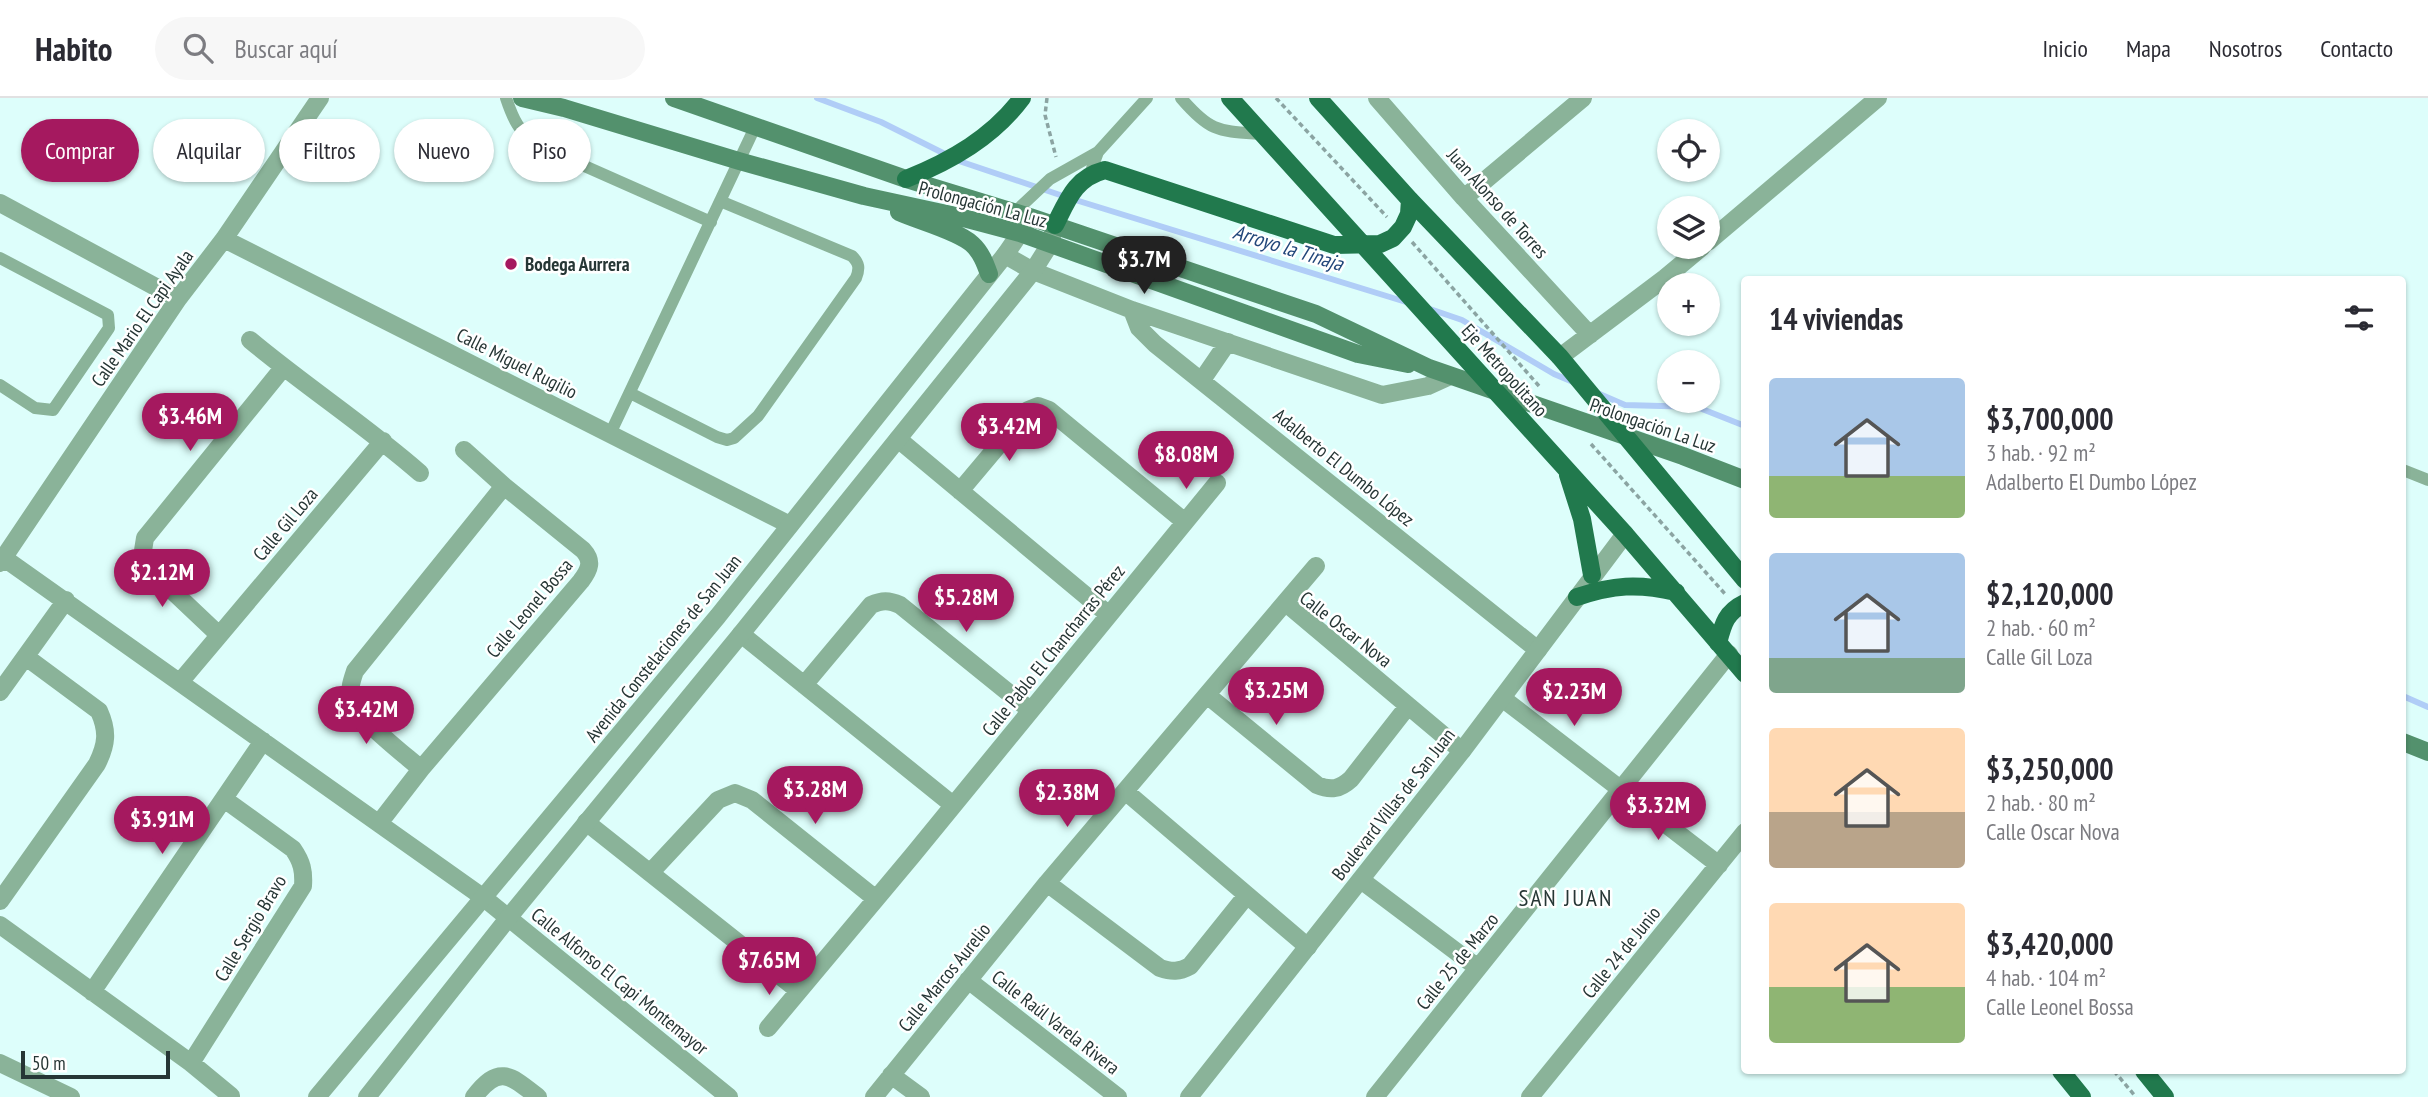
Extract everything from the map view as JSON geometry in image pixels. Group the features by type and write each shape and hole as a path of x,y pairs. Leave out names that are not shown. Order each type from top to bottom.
{"main road":[{"name":"Prolongación La Luz","path":"522,98 864,196 1020,233 1358,354 1429,368"},
{"name":"Prolongación La Luz","path":"674,98 906,179 1058,219 1316,314 1450,376 1741,478"},
{"path":"906,179 958,156 1010,114 1022,98"},
{"name":"Eje Metropolitano","path":"1230,98 1625,534 1741,669"},
{"path":"1318,98 1410,200 1560,357 1741,575"},
{"path":"1058,219 1083,180 1105,170 1334,246 1366,246 1393,238 1409,214 1410,200"},
{"path":"864,196 960,236 979,251 989,274"},
{"path":"1564,466 1582,519 1592,575"},
{"path":"1577,597 1626,585 1651,586 1676,592"},
{"path":"1724,649 1724,620 1741,605"},
{"path":"2406,743 2428,752"},
{"path":"2063,1074 2082,1097"},
{"path":"2146,1074 2165,1097"}],"street":[{"name":"Calle Mario El Capi Ayala","path":"2,561 178,299 224,239 320,98"},
{"name":"Juan Alonso de Torres","path":"1377,98 1464,198 1590,335"},
{"path":"1464,198 1583,98"},
{"path":"1720,232 1878,98"},
{"path":"0,203 178,299"},
{"name":"Avenida Constelaciones de San Juan","path":"317,1097 790,525 1005,255 1020,233 1023,211"},
{"path":"367,1097 509,917 1033,271 1050,244 1058,219"},
{"name":"Calle Miguel Rugilio","path":"224,239 790,525"},
{"path":"1005,255 1033,271 1132,310 1382,395 1428,386 1450,376"},
{"path":"1560,357 1688,259"},
{"name":"Adalberto El Dumbo López","path":"1132,310 1139,328 1155,344 1538,650"},
{"path":"250,340 383,441 419,473"},
{"path":"1202,380 1228,342"},
{"path":"219,635 145,565 142,557 145,538 284,368"},
{"path":"960,491 1028,410 1038,406 1049,410 1185,522"},
{"path":"898,439 1109,615"},
{"name":"Calle Gil Loza","path":"180,682 383,441"},
{"name":"Calle Leonel Bossa","path":"380,822 590,567 590,560 583,550 464,450"},
{"name":"Calle Pablo El Chancharras Pérez","path":"768,1028 1217,483"},
{"path":"421,769 358,713 350,697 350,686 355,671 504,486"},
{"name":"Boulevard Villas de San Juan","path":"1189,1097 1462,751 1625,534"},
{"name":"Calle Alfonso El Capi Montemayor","path":"2,561 66,600 484,898 729,1097"},
{"path":"1286,603 1316,566"},
{"path":"0,692 66,600"},
{"path":"804,685 871,605 892,601 1030,710"},
{"name":"Calle Oscar Nova","path":"1163,745 1286,603 1462,751"},
{"path":"741,634 953,805"},
{"name":"Calle 25 de Marzo","path":"1375,1097 1622,788 1724,649"},
{"path":"0,901 97,764 107,739 105,724 99,711 26,657"},
{"path":"1207,695 1317,785 1326,789 1335,789 1351,779 1408,706"},
{"path":"1502,698 1622,788 1718,865"},
{"path":"92,992 263,741"},
{"name":"Calle Marcos Aurelio","path":"874,1097 968,979 1163,745"},
{"path":"1125,791 1308,947"},
{"path":"650,873 718,800 735,793 752,800 876,899"},
{"name":"Calle Sergio Bravo","path":"191,1063 303,886 301,860 293,849 224,799"},
{"path":"586,822 799,991"},
{"name":"Calle 24 de Junio","path":"1530,1097 1741,837"},
{"path":"1361,880 1478,968"},
{"path":"1047,883 1160,968 1171,972 1181,971 1189,966 1247,895"},
{"path":"0,925 191,1063 231,1096"},
{"name":"Calle Raúl Varela Rivera","path":"968,979 1110,1095"},
{"path":"0,1063 71,1097"},
{"path":"474,1097 488,1080 500,1075 519,1081 538,1097"},
{"path":"891,1075 921,1097"}],"lane":[{"path":"506,98 520,131 537,145 711,222"},
{"path":"1083,180 1098,152 1147,98"},
{"path":"1181,98 1199,119 1222,131 1263,134"},
{"path":"610,434 756,125"},
{"path":"1023,211 1055,176 1098,152"},
{"path":"630,393 717,437 727,440 734,438 758,416 856,278 858,262 852,256 720,201"},
{"path":"0,258 108,315 108,328 53,410 35,408 0,385"},
{"path":"2406,471 2428,480"}],"path":[{"path":"1047,98 1045,115 1055,176"},
{"path":"1276,98 1400,230 1540,386"},
{"path":"1567,416 1741,605"},
{"path":"2117,1074 2136,1097"}],"waterway":[{"name":"Arroyo la Tinaja","path":"817,98 881,122 959,161 1069,198 1406,302"},
{"name":"Arroyo la Tinaja","path":"1427,308 1462,320 1554,374 1573,382"},
{"name":"Arroyo la Tinaja","path":"1595,392 1625,405 1697,407 1741,424"},
{"name":"Arroyo la Tinaja","path":"2406,697 2428,707"}],"place":[{"name":"Bodega Aurrera","path":"511,264"}],"district":[{"name":"SAN JUAN","path":"1566,898"}]}
